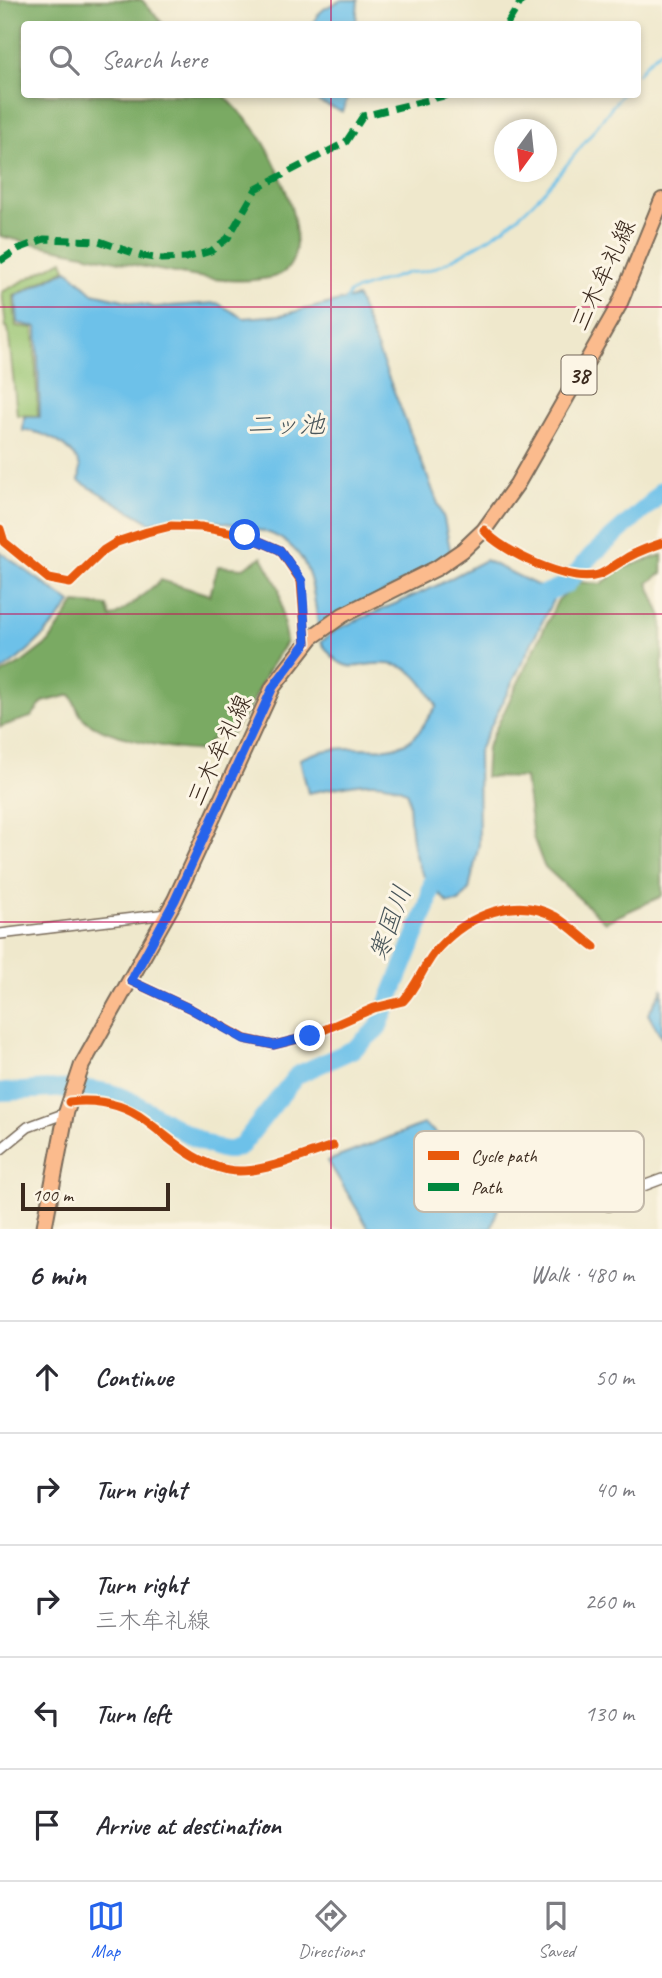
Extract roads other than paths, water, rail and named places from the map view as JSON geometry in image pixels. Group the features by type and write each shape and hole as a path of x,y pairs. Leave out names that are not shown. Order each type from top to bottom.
{"main road":[{"name":"三木牟礼線","path":"44,1229 68,1104 75,1082 99,1033 167,914 273,687 309,640 343,615 437,568 463,551 480,534 517,484 619,305 662,200"}],"street":[{"path":"0,529 4,542 48,579 70,583 104,550 117,542 147,532 170,526 201,527 245,535 280,550 302,581 309,640"},
{"path":"480,534 519,555 583,577 603,574 635,553 662,543"},
{"path":"131,981 191,1009 244,1039 274,1045 310,1036 374,1008 403,1001 439,947 485,913 510,907 533,909 555,917 594,947"},
{"path":"0,934 167,914"},
{"path":"0,1150 28,1127 68,1104 87,1100 121,1108 145,1120 201,1162 230,1170 258,1169 332,1146"},
{"path":"644,1186 662,1178"}],"water":[{"path":"342,0 358,0 356,21 314,21 328,7"},
{"path":"314,98 347,98 343,112"},
{"name":"二ッ池","path":"68,270 93,293 154,307 217,303 244,318 281,315 357,297 444,519 451,554 319,630 310,577 303,561 289,544 269,533 210,520 177,519 151,523 79,481 80,466 70,451 47,436 23,431 24,417 40,417 37,327 18,323 16,296"},
{"path":"0,552 71,603 38,641 0,672"},
{"path":"485,560 537,585 553,600 478,752 479,844 469,890 459,902 448,903 427,880 418,864 412,838 408,793 397,787 373,783 308,793 300,759 332,749 393,747 406,743 415,736 437,706 417,677 401,666 391,664 355,667 342,664 321,642 337,629 436,586"},
{"path":"662,990 662,1038 648,1014"},
{"path":"424,1124 433,1131 414,1131 414,1212 497,1212 491,1229 369,1229 328,1161"}],"waterway":[{"path":"641,70 662,49"},
{"path":"345,302 349,293 443,264 508,225 549,185 619,98"},
{"name":"寒国川","path":"524,602 567,584 592,555 662,490"},
{"name":"寒国川","path":"0,1092 66,1088 114,1094 209,1145 231,1150 240,1146 297,1075 354,1049 378,1028 427,907 436,864"}]}
